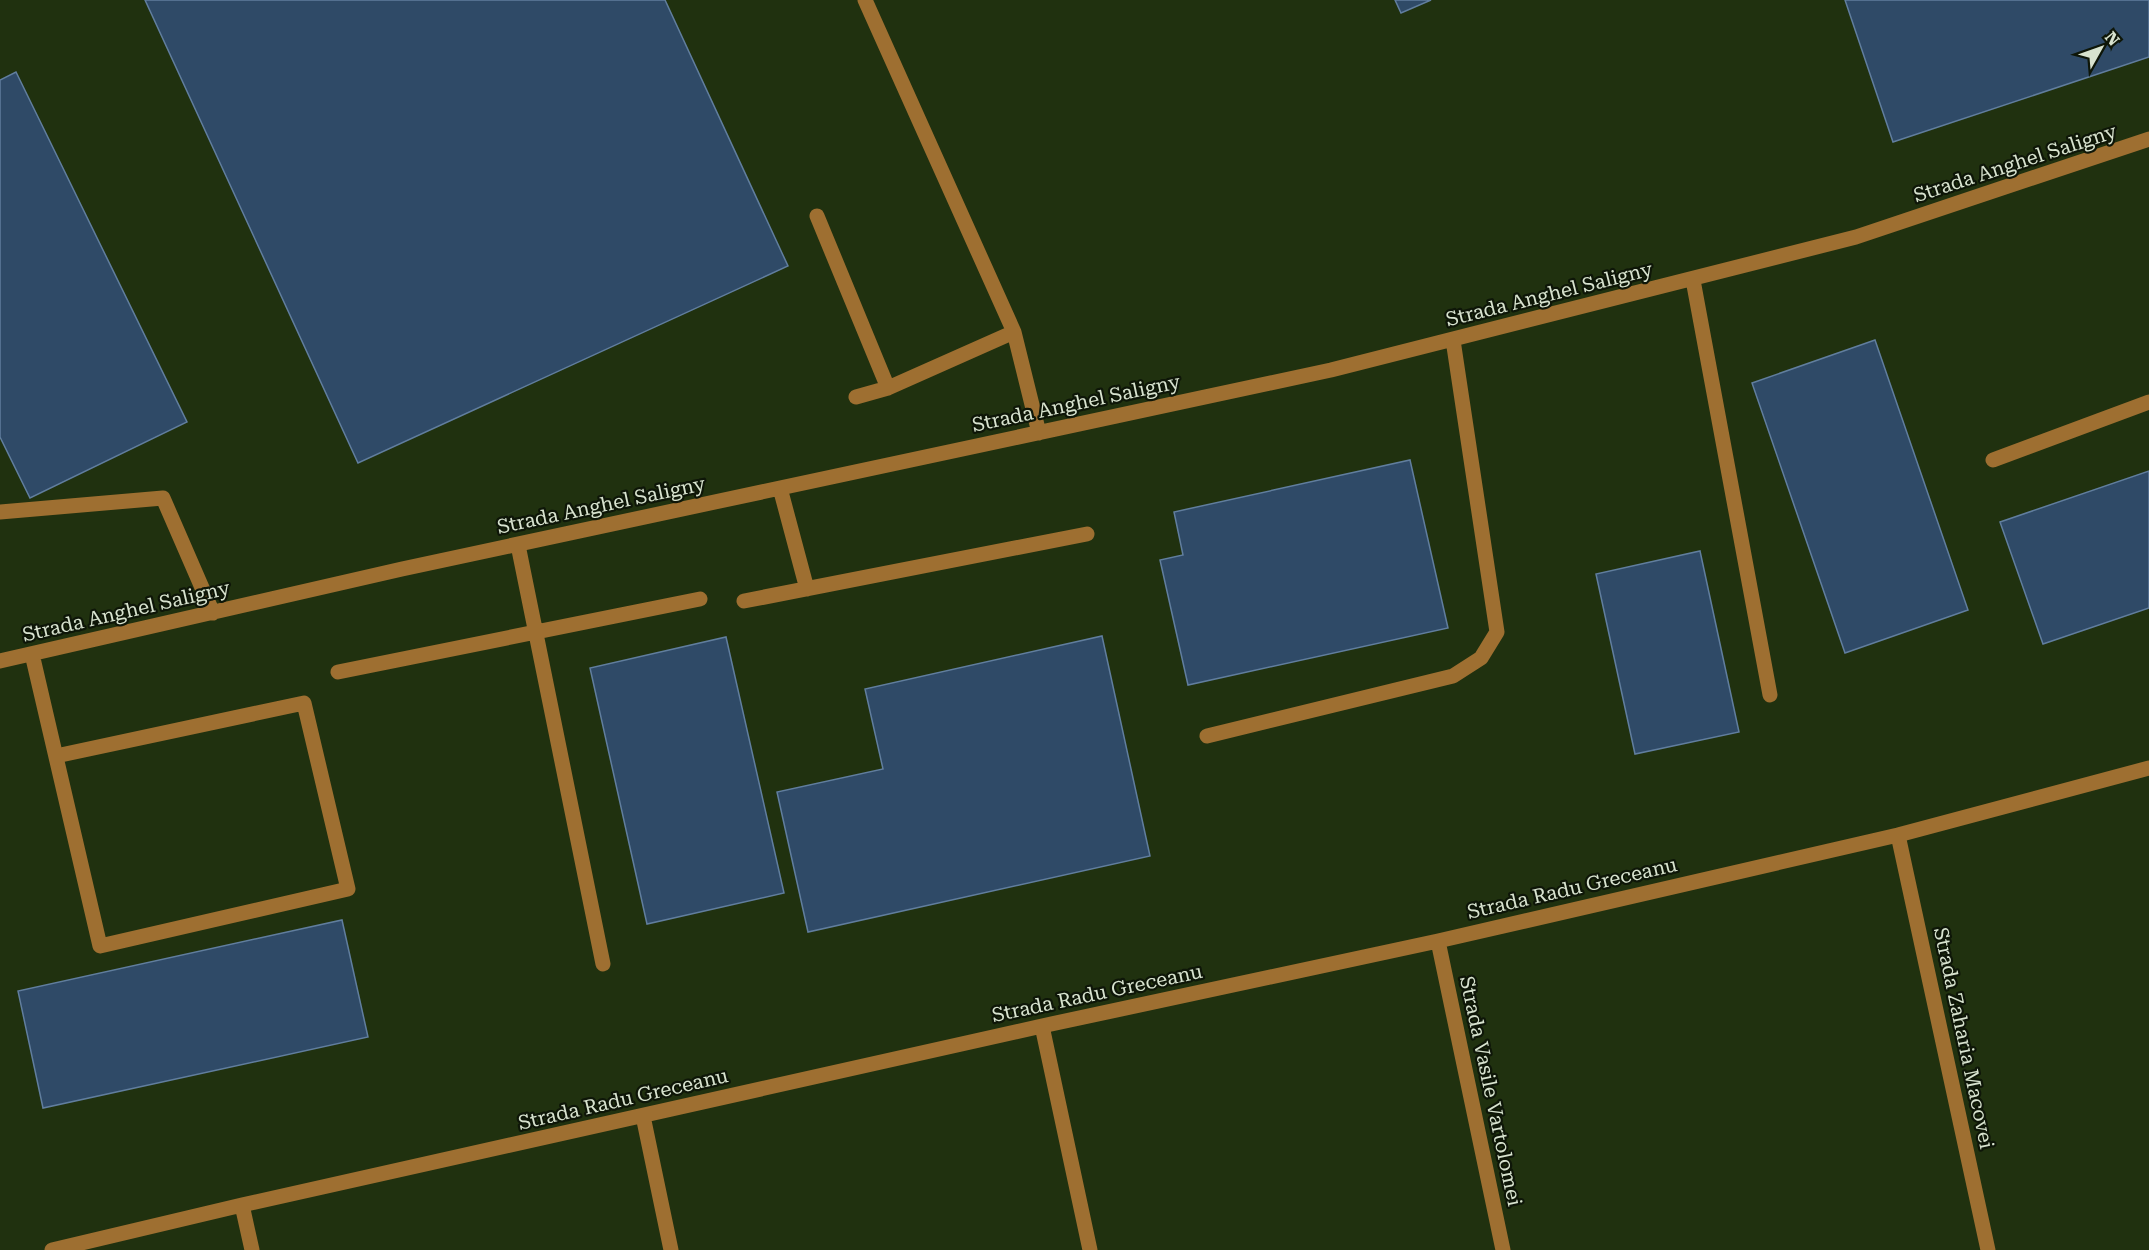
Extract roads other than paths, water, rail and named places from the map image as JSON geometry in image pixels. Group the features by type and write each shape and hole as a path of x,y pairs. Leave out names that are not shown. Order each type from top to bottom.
{"street":[{"path":"865,0 1014,332 1039,433"},
{"name":"Strada Anghel Saligny","path":"0,661 518,545 1330,370 1856,237 2149,139"},
{"path":"817,216 888,388"},
{"path":"1693,280 1770,695"},
{"path":"856,397 888,388 1014,332"},
{"path":"1207,736 1453,676 1481,658 1497,632 1453,340"},
{"path":"1993,460 2149,402"},
{"path":"780,488 807,589"},
{"path":"0,512 163,498 213,613"},
{"path":"744,601 1087,534"},
{"path":"518,545 603,964"},
{"path":"338,672 700,599"},
{"path":"32,654 100,946 348,889 304,703 56,756"},
{"name":"Strada Radu Greceanu","path":"52,1250 242,1205 1438,940 1898,835 2149,768"},
{"name":"Strada Zaharia Macovei","path":"1898,835 1988,1250"},
{"name":"Strada Vasile Vartolomei","path":"1438,940 1503,1250"},
{"path":"1042,1026 1090,1250"},
{"path":"644,1116 671,1250"},
{"path":"242,1205 252,1250"}]}
